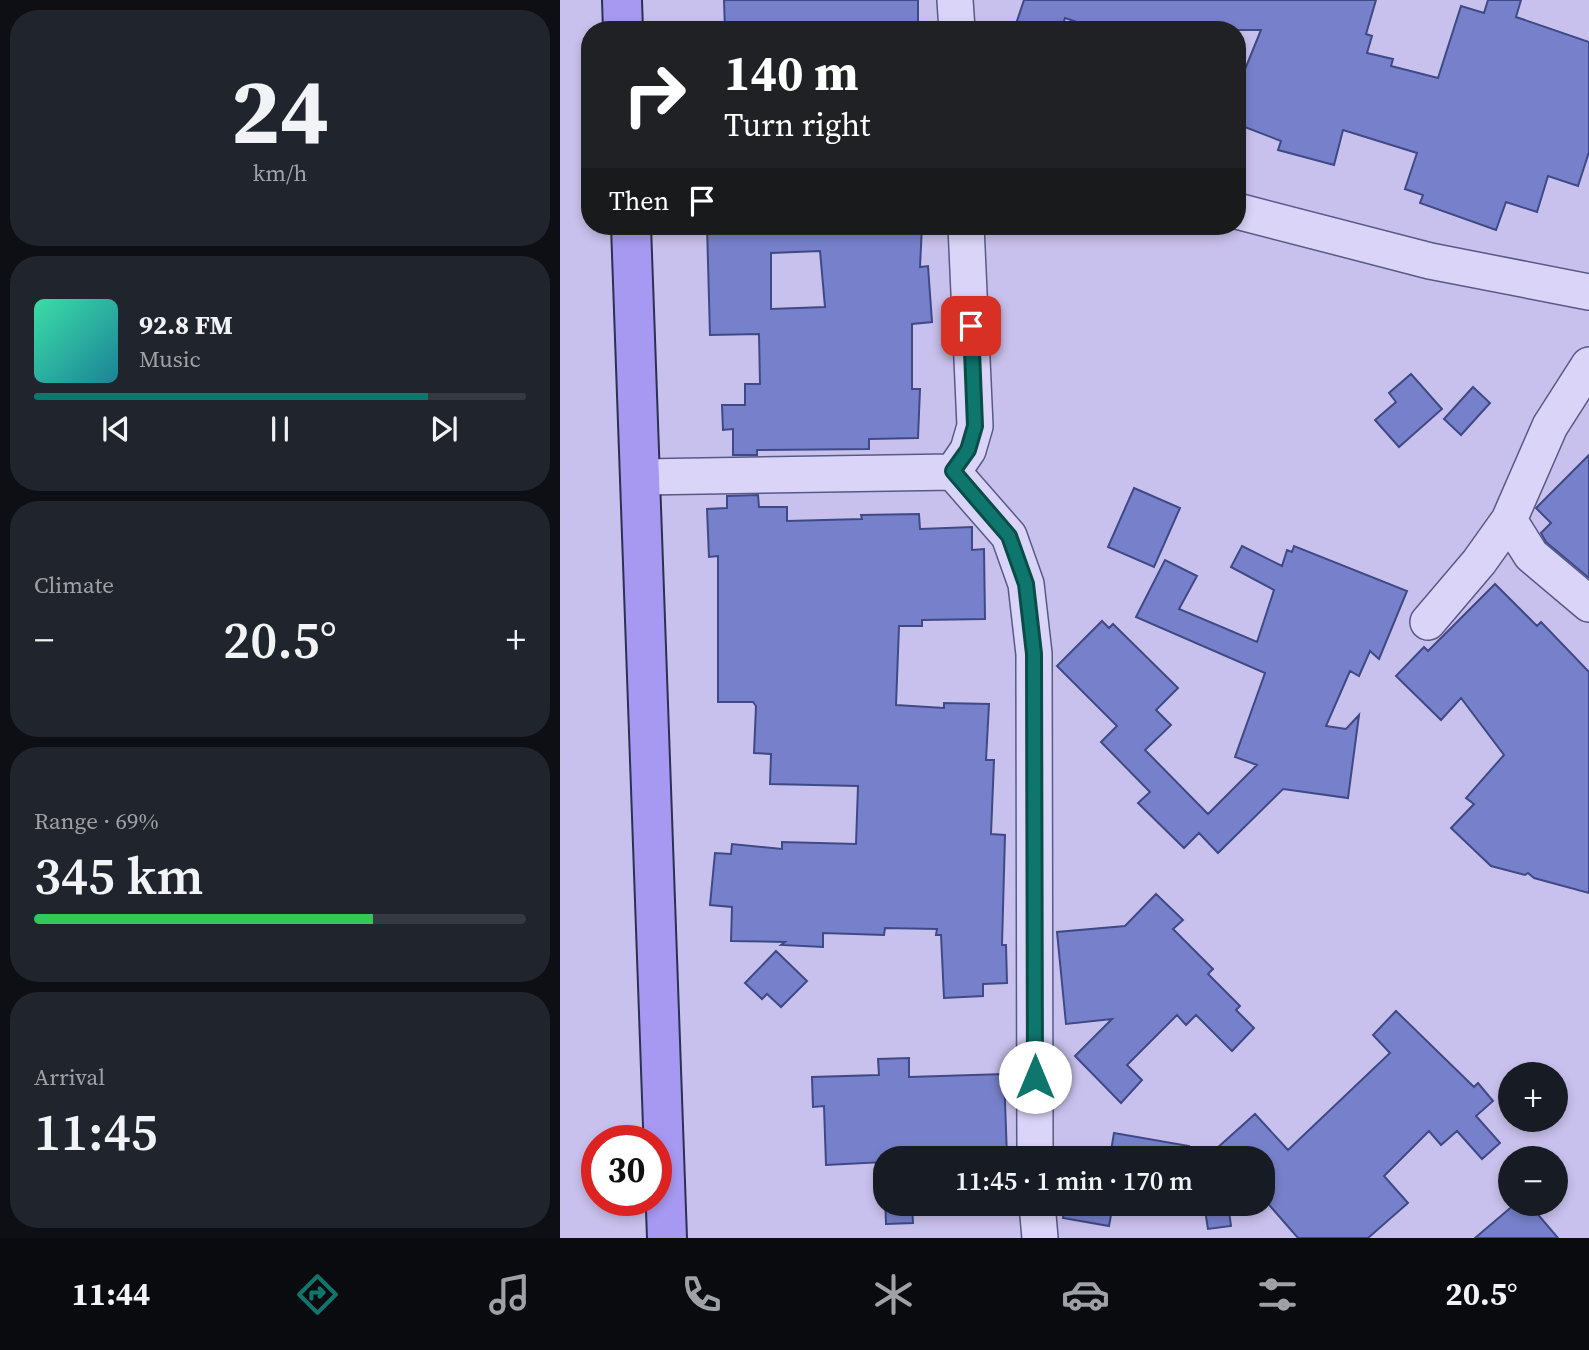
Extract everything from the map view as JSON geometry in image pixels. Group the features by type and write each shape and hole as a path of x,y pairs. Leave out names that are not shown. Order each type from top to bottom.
{"main road":[{"path":"622,0 623,21"},
{"path":"631,235 667,1238"}],"street":[{"path":"955,0 956,21"},
{"path":"1246,213 1430,261 1589,292"},
{"path":"953,471 968,450 975,426 967,235"},
{"path":"1428,622 1479,562 1509,520 1550,426 1589,365"},
{"path":"642,477 953,471"},
{"path":"953,471 1009,536 1026,584 1034,654 1034,1146"},
{"path":"1509,520 1531,555 1589,604"},
{"path":"1038,1216 1040,1238"}],"building":[{"path":"724,0 918,0 918,21 725,21"},
{"path":"1024,0 1376,0 1366,34 1372,36 1367,53 1393,59 1391,66 1438,78 1461,6 1484,13 1488,0 1521,0 1516,17 1589,42 1589,152 1578,186 1548,176 1537,212 1506,202 1496,230 1420,203 1423,195 1405,189 1417,153 1343,130 1334,165 1278,150 1281,141 1246,127 1246,67 1261,30 1246,30 1246,21 1074,21 1065,18 1064,21 1017,21"},
{"path":"707,235 922,235 920,267 928,266 932,322 912,324 912,389 920,389 918,438 869,439 869,449 757,450 757,455 733,455 733,429 723,430 722,405 745,405 745,384 760,384 759,334 710,335","holes":["820,251 825,307 771,309 771,253"]},
{"path":"1411,374 1442,409 1399,447 1375,420 1396,402 1389,393"},
{"path":"1473,387 1490,403 1461,435 1444,419"},
{"path":"1589,455 1589,578 1546,542 1541,533 1551,523 1536,508"},
{"path":"1134,488 1180,508 1154,567 1108,547"},
{"path":"758,495 759,507 787,507 787,521 919,514 920,529 972,527 972,550 984,549 985,619 922,620 922,626 899,626 896,705 944,708 944,703 989,704 986,760 994,760 991,834 1005,835 1002,945 1006,945 1007,983 983,984 983,996 944,998 941,935 936,935 937,929 885,928 884,935 823,933 823,947 781,945 785,942 731,941 732,907 710,905 715,853 731,854 732,844 782,849 782,842 856,844 858,786 770,784 771,754 754,753 756,706 753,702 718,702 718,556 709,557 707,509 727,508 727,496"},
{"path":"1242,546 1282,566 1287,550 1292,552 1294,546 1407,591 1379,659 1370,651 1359,676 1350,671 1326,726 1346,729 1359,715 1348,798 1283,789 1218,853 1199,833 1184,848 1138,803 1150,792 1101,742 1117,726 1057,666 1102,621 1109,628 1113,624 1178,688 1156,710 1171,725 1145,750 1208,814 1257,765 1235,757 1265,673 1136,617 1165,560 1197,576 1179,609 1257,642 1274,590 1231,567"},
{"path":"1495,584 1537,626 1541,622 1589,672 1589,893 1534,878 1528,873 1525,875 1491,866 1451,828 1474,804 1466,798 1504,755 1461,698 1441,720 1396,676 1424,647 1428,651"},
{"path":"1156,894 1183,920 1173,929 1213,969 1208,974 1240,1006 1236,1010 1254,1028 1232,1051 1196,1015 1186,1025 1177,1015 1127,1065 1142,1080 1121,1103 1075,1056 1112,1019 1066,1024 1057,932 1125,926"},
{"path":"776,951 807,981 781,1007 767,994 762,999 745,983"},
{"path":"1396,1011 1474,1087 1478,1083 1493,1101 1476,1116 1500,1143 1482,1159 1457,1131 1441,1145 1429,1131 1384,1176 1408,1203 1368,1238 1298,1238 1275,1212 1275,1146 1219,1146 1255,1114 1288,1150 1390,1053 1373,1035"},
{"path":"909,1058 909,1077 1004,1074 1007,1146 873,1146 873,1163 826,1165 824,1106 813,1107 812,1077 879,1075 878,1059"},
{"path":"1114,1133 1189,1146 1112,1146"},
{"path":"886,1216 913,1216 913,1223 886,1224"},
{"path":"1063,1216 1111,1216 1109,1226"},
{"path":"1206,1216 1230,1216 1231,1226 1208,1229"},
{"path":"1501,1216 1539,1216 1558,1238 1475,1238"}],"route":[{"path":"971,326 975,426 968,450 953,471 986,506 1009,536 1026,584 1034,654 1035,1077"}]}
